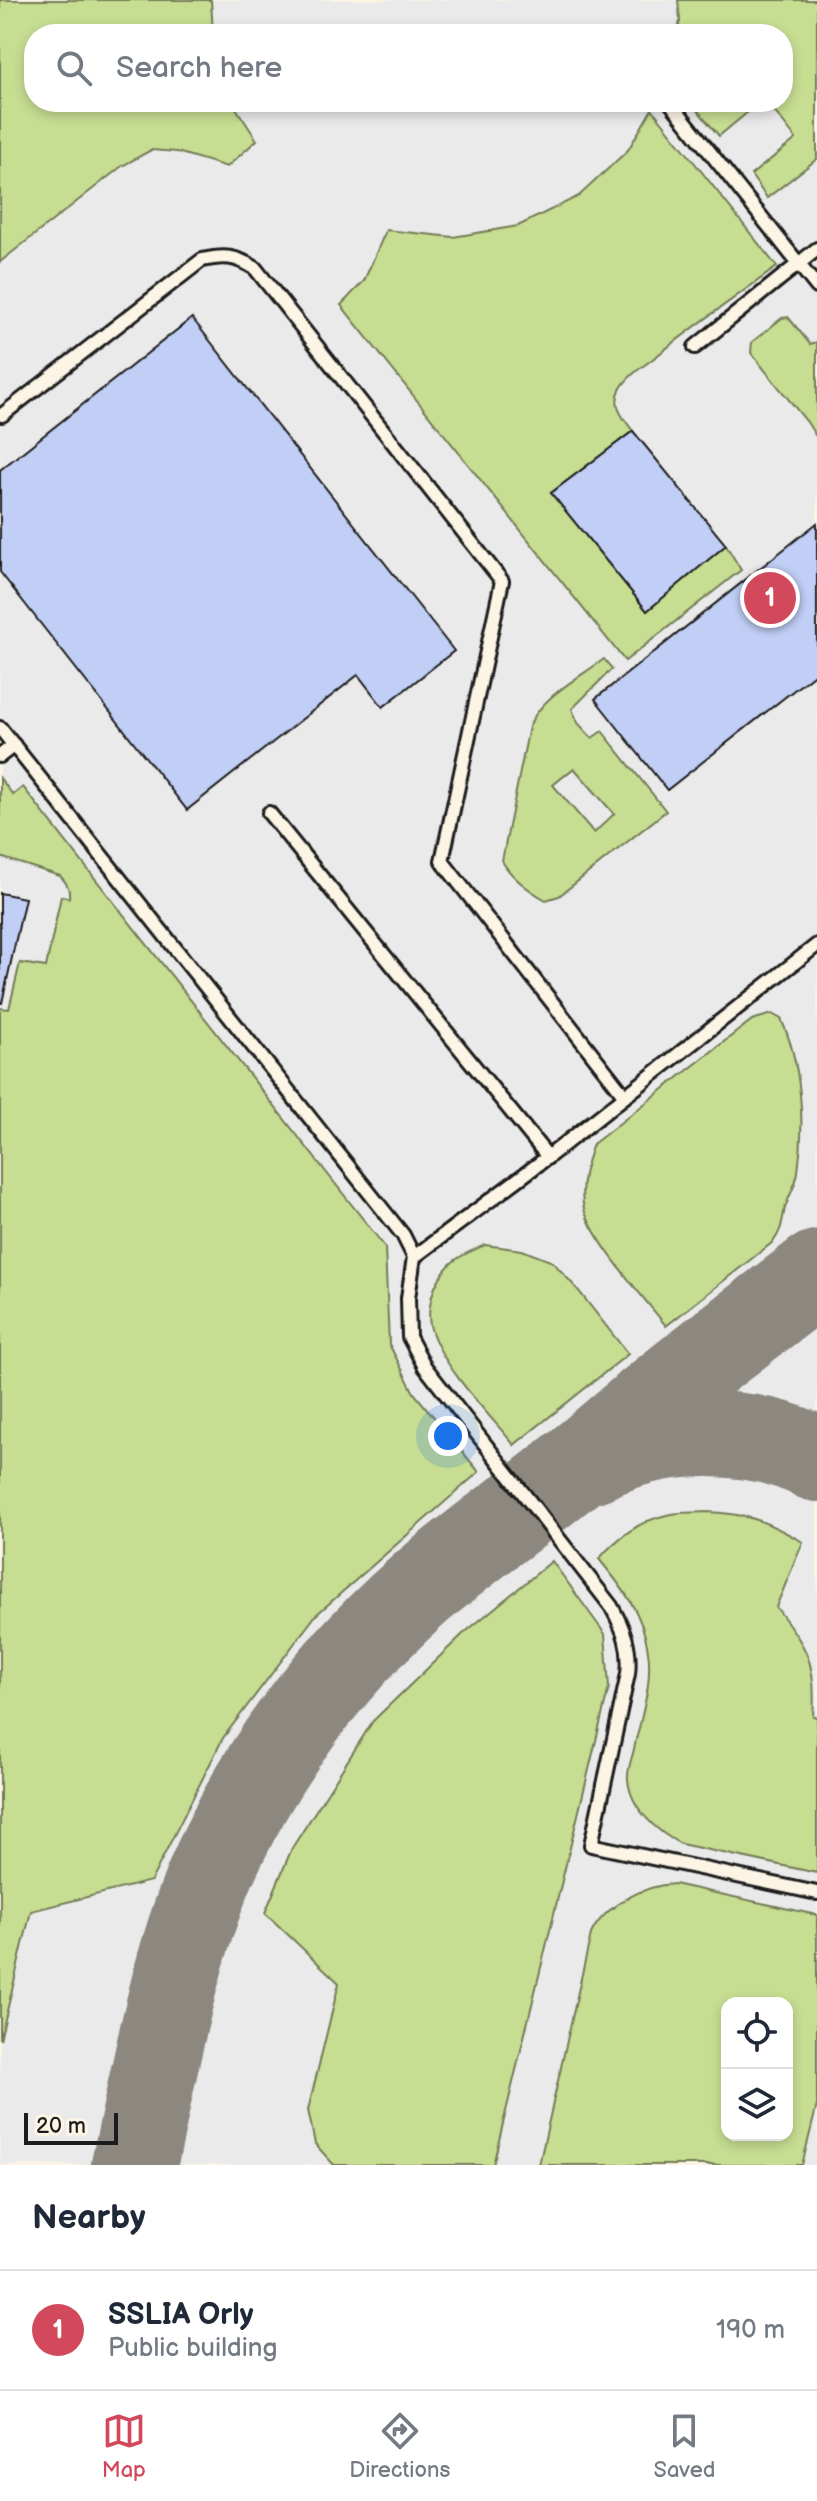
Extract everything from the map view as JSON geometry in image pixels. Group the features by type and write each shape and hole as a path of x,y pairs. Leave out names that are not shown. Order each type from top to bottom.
{"lane":[{"path":"678,112 817,287"},
{"path":"695,347 817,249"},
{"path":"2,415 202,260 238,258 255,268 502,581 442,861 625,1096"},
{"path":"0,728 410,1246 414,1257 407,1318 409,1337 417,1354 611,1606 627,1638 630,1656 591,1845 817,1893"},
{"path":"0,756 14,745"},
{"path":"269,813 548,1157"},
{"path":"414,1257 548,1157 817,945"}],"shaded area":[{"path":"0,0 817,0 817,2165 0,2165"}],"green space":[{"path":"0,0 211,0 212,24 24,24 24,112 239,112 257,140 227,167 177,152 151,150 122,166 0,262"},
{"path":"678,0 817,0 817,159 767,198 751,175 796,139 775,112 793,112 793,24 679,24"},
{"path":"650,112 654,112 777,267 630,377 621,388 617,400 633,431 551,493 644,607 726,545 741,570 625,661 341,305 364,281 386,230 453,237 518,226 579,196 628,150"},
{"path":"699,112 748,112 719,136"},
{"path":"788,317 810,344 817,342 817,438 751,353 752,342 782,318"},
{"path":"604,659 612,669 572,709 578,723 592,738 602,731 666,811 559,896 546,900 521,883 502,861 529,727 534,716 551,697","holes":["574,768 614,814 594,833 553,785"]},
{"path":"0,778 13,795 23,787 385,1247 389,1344 414,1393 479,1472 316,1615 223,1738 151,1881 31,1911 0,2040 0,1008 9,1009 20,963 46,967 61,896 69,898 69,894 68,886 60,876 0,857"},
{"path":"772,1014 781,1019 794,1055 801,1114 798,1172 780,1230 773,1242 666,1326 618,1266 587,1217 582,1188 590,1151 593,1144 752,1020"},
{"path":"485,1245 522,1250 553,1262 628,1354 514,1445 445,1359 430,1324 432,1297 444,1271 461,1256"},
{"path":"705,1512 756,1520 803,1542 776,1607 802,1645 811,1669 813,1716 817,1717 817,1873 681,1844 646,1818 630,1790 628,1772 648,1688 648,1651 636,1613 599,1559 613,1544 647,1521 672,1514"},
{"path":"552,1561 605,1634 609,1687 493,2165 334,2165 315,2144 308,2110 339,1983 265,1913 292,1848 373,1721 463,1634"},
{"path":"674,1884 817,1915 817,2105 802,2165 539,2165 591,1934 615,1906 650,1888"}],"building":[{"path":"192,318 454,651 383,707 358,675 187,810 0,572 0,470"},
{"path":"633,431 726,545 647,611 551,493"},
{"path":"817,523 817,672 667,790 595,699"},
{"path":"0,893 25,898 2,1003 0,1002"}],"taxiway":[{"path":"134,2165 180,1963 206,1884 262,1774 309,1707 361,1646 420,1589 817,1273"},
{"path":"592,1460 646,1441 704,1434 763,1440 817,1459"}],"place":[{"name":"SSLIA Orly","path":"770,598"}]}
